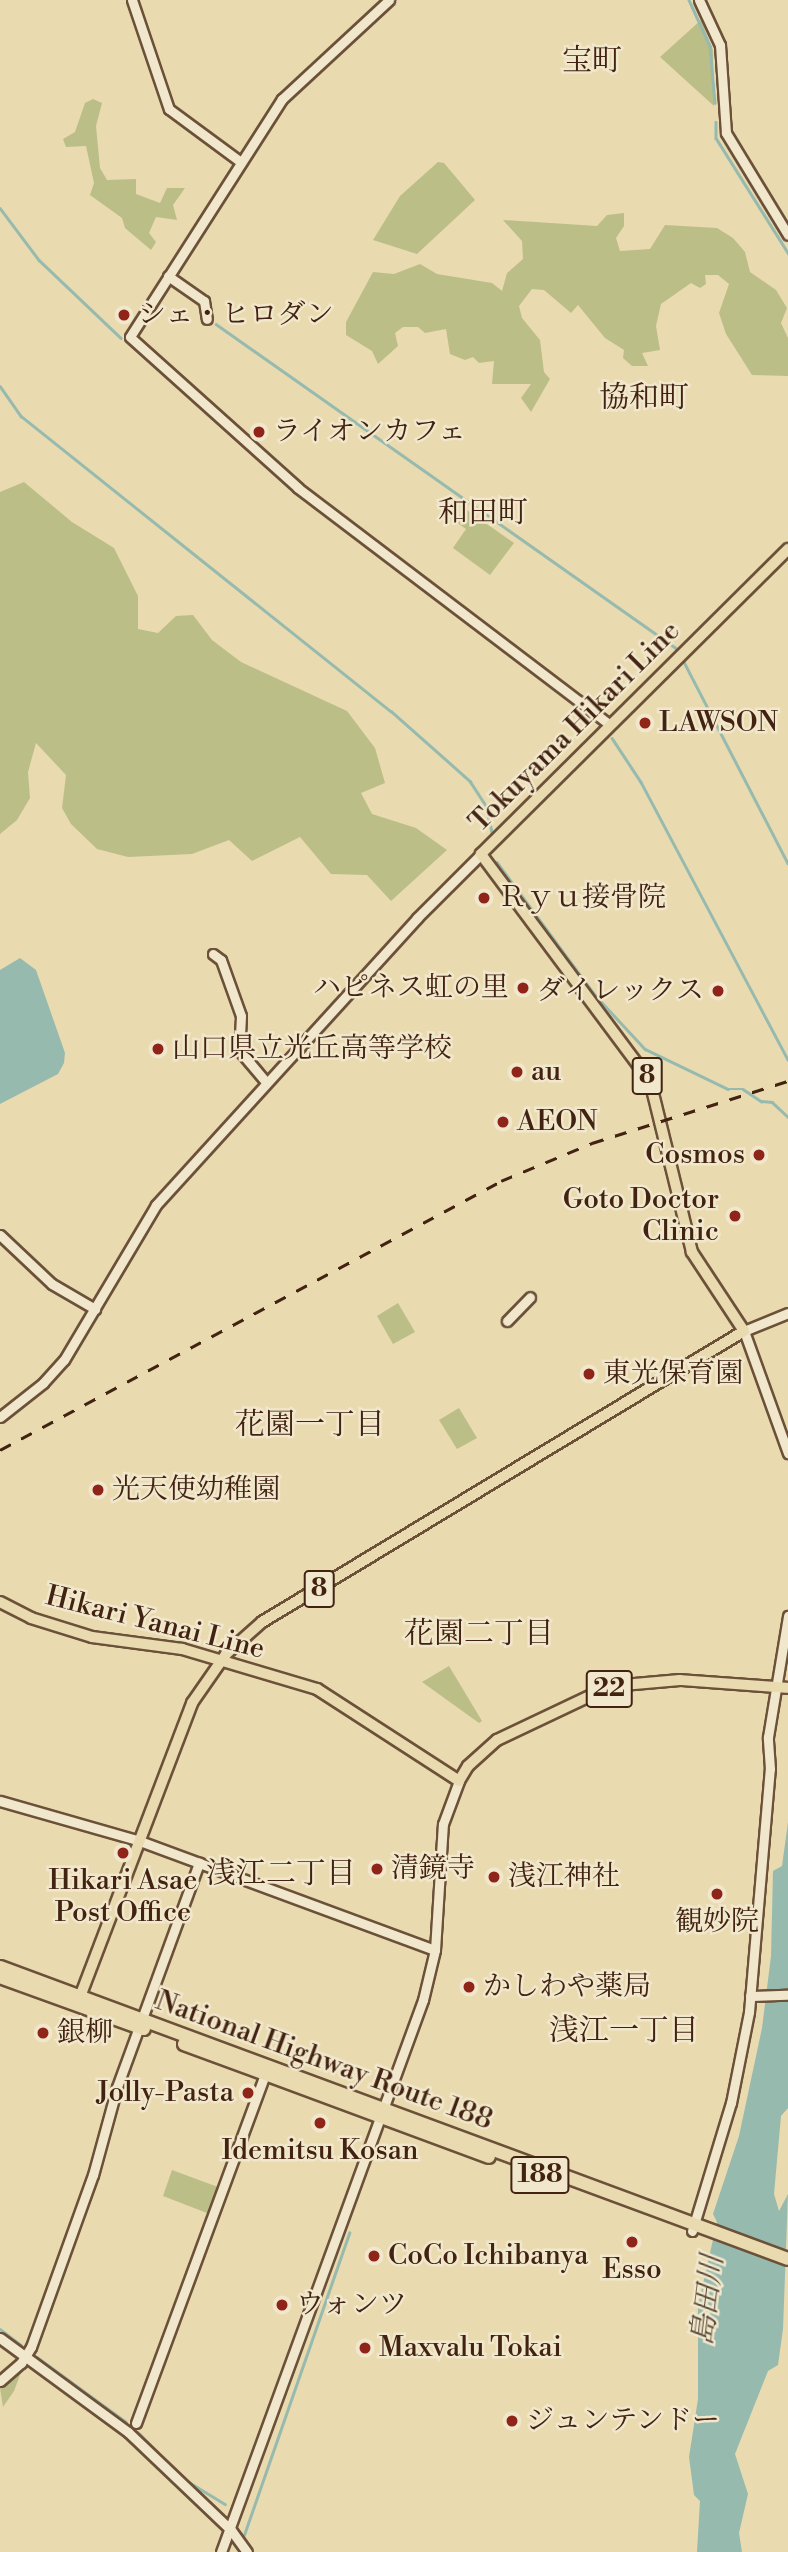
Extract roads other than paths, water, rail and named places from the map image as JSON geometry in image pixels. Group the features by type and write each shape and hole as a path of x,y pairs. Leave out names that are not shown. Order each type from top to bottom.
{"highway":[{"name":"National Highway Route 188","path":"0,1967 79,2001"},
{"name":"National Highway Route 188","path":"0,1977 140,2023 697,2229 788,2266"},
{"name":"National Highway Route 188","path":"140,2023 265,2074 383,2113"},
{"name":"National Highway Route 188","path":"697,2229 788,2259"}],"main road":[{"name":"Tokuyama Hikari Line","path":"744,1331 692,1252 650,1081 481,855 609,724 788,549"},
{"name":"8","path":"79,2001 192,1703 221,1660 262,1622 744,1331"},
{"name":"Hikari Yanai Line","path":"0,1602 31,1618 92,1637 182,1649 336,1699 459,1781"},
{"name":"22","path":"459,1781 468,1766 497,1740 598,1692 623,1685 680,1680 784,1688"}],"street":[{"path":"132,0 169,109 241,162"},
{"path":"389,0 282,99 134,330 133,342 298,488 609,724"},
{"path":"699,0 720,45 726,133 788,235"},
{"path":"169,276 204,301 207,319"},
{"path":"0,1417 43,1384 95,1309 156,1205 266,1082 481,855"},
{"path":"213,954 221,960 241,1016 239,1050 266,1082"},
{"path":"0,1235 52,1284 95,1309"},
{"path":"507,1321 530,1297"},
{"path":"788,1313 744,1331 788,1453"},
{"path":"697,2229 731,2103 754,1995 784,1688 788,1616"},
{"path":"221,2552 423,2000 435,1950 439,1847 449,1800 459,1781"},
{"path":"0,1801 140,1841 435,1950"},
{"path":"0,2381 26,2357 93,2175 104,2124 199,1863"},
{"path":"754,1995 788,1995"},
{"path":"136,2423 265,2074"},
{"path":"0,2338 128,2432 230,2530 247,2552"}],"water":[{"path":"20,958 36,970 65,1053 64,1063 58,1074 0,1104 0,970"},
{"name":"島田川","path":"788,1822 788,2108 781,2116 774,2194 779,2211 788,2194 783,2329 778,2365 768,2371 735,2454 748,2494 739,2533 742,2552 697,2552 700,2501 694,2495 689,2457 698,2399 698,2306 717,2222 713,2214 739,2136 762,2028 771,1956 773,1871 782,1866"}],"waterway":[{"path":"689,0 710,46 715,103"},
{"path":"716,122 716,138 788,253"},
{"path":"0,208 39,260 121,338"},
{"path":"216,324 676,648"},
{"path":"0,386 21,416 391,711 470,781 486,806 492,833"},
{"path":"682,658 788,863"},
{"path":"612,738 641,782 788,1060"},
{"path":"497,862 595,995 645,1049 728,1089 743,1089 761,1101 772,1102 788,1117"},
{"path":"244,2535 349,2233"},
{"path":"0,2329 21,2345"},
{"path":"37,2357 126,2422"},
{"path":"138,2432 184,2479 225,2504"}],"railway":[{"path":"0,1450 501,1181 592,1143 788,1081"}],"place":[{"name":"シェ・ヒロダン","path":"124,315"},
{"name":"ライオンカフェ","path":"259,432"},
{"name":"LAWSON","path":"645,723"},
{"name":"Ｒｙｕ接骨院","path":"484,898"},
{"name":"ハピネス虹の里","path":"523,988"},
{"name":"ダイレックス","path":"718,991"},
{"name":"山口県立光丘高等学校","path":"158,1049"},
{"name":"au","path":"517,1072"},
{"name":"AEON","path":"503,1122"},
{"name":"Cosmos","path":"759,1155"},
{"name":"Goto Doctor Clinic","path":"735,1216"},
{"name":"東光保育園","path":"589,1374"},
{"name":"光天使幼稚園","path":"98,1490"},
{"name":"Hikari Asae Post Office","path":"123,1853"},
{"name":"清鏡寺","path":"377,1869"},
{"name":"浅江神社","path":"494,1877"},
{"name":"観妙院","path":"717,1894"},
{"name":"かしわや薬局","path":"469,1987"},
{"name":"銀柳","path":"43,2033"},
{"name":"Jolly-Pasta","path":"248,2093"},
{"name":"Idemitsu Kosan","path":"320,2123"},
{"name":"Esso","path":"632,2242"},
{"name":"CoCo Ichibanya","path":"374,2256"},
{"name":"ウォンツ","path":"282,2305"},
{"name":"Maxvalu Tokai","path":"365,2348"},
{"name":"ジュンテンドー","path":"512,2421"}],"district":[{"name":"宝町","path":"592,61"},
{"name":"協和町","path":"644,398"},
{"name":"和田町","path":"483,513"},
{"name":"花園一丁目","path":"310,1425"},
{"name":"花園二丁目","path":"479,1634"},
{"name":"浅江二丁目","path":"281,1874"},
{"name":"浅江一丁目","path":"624,2031"}]}
